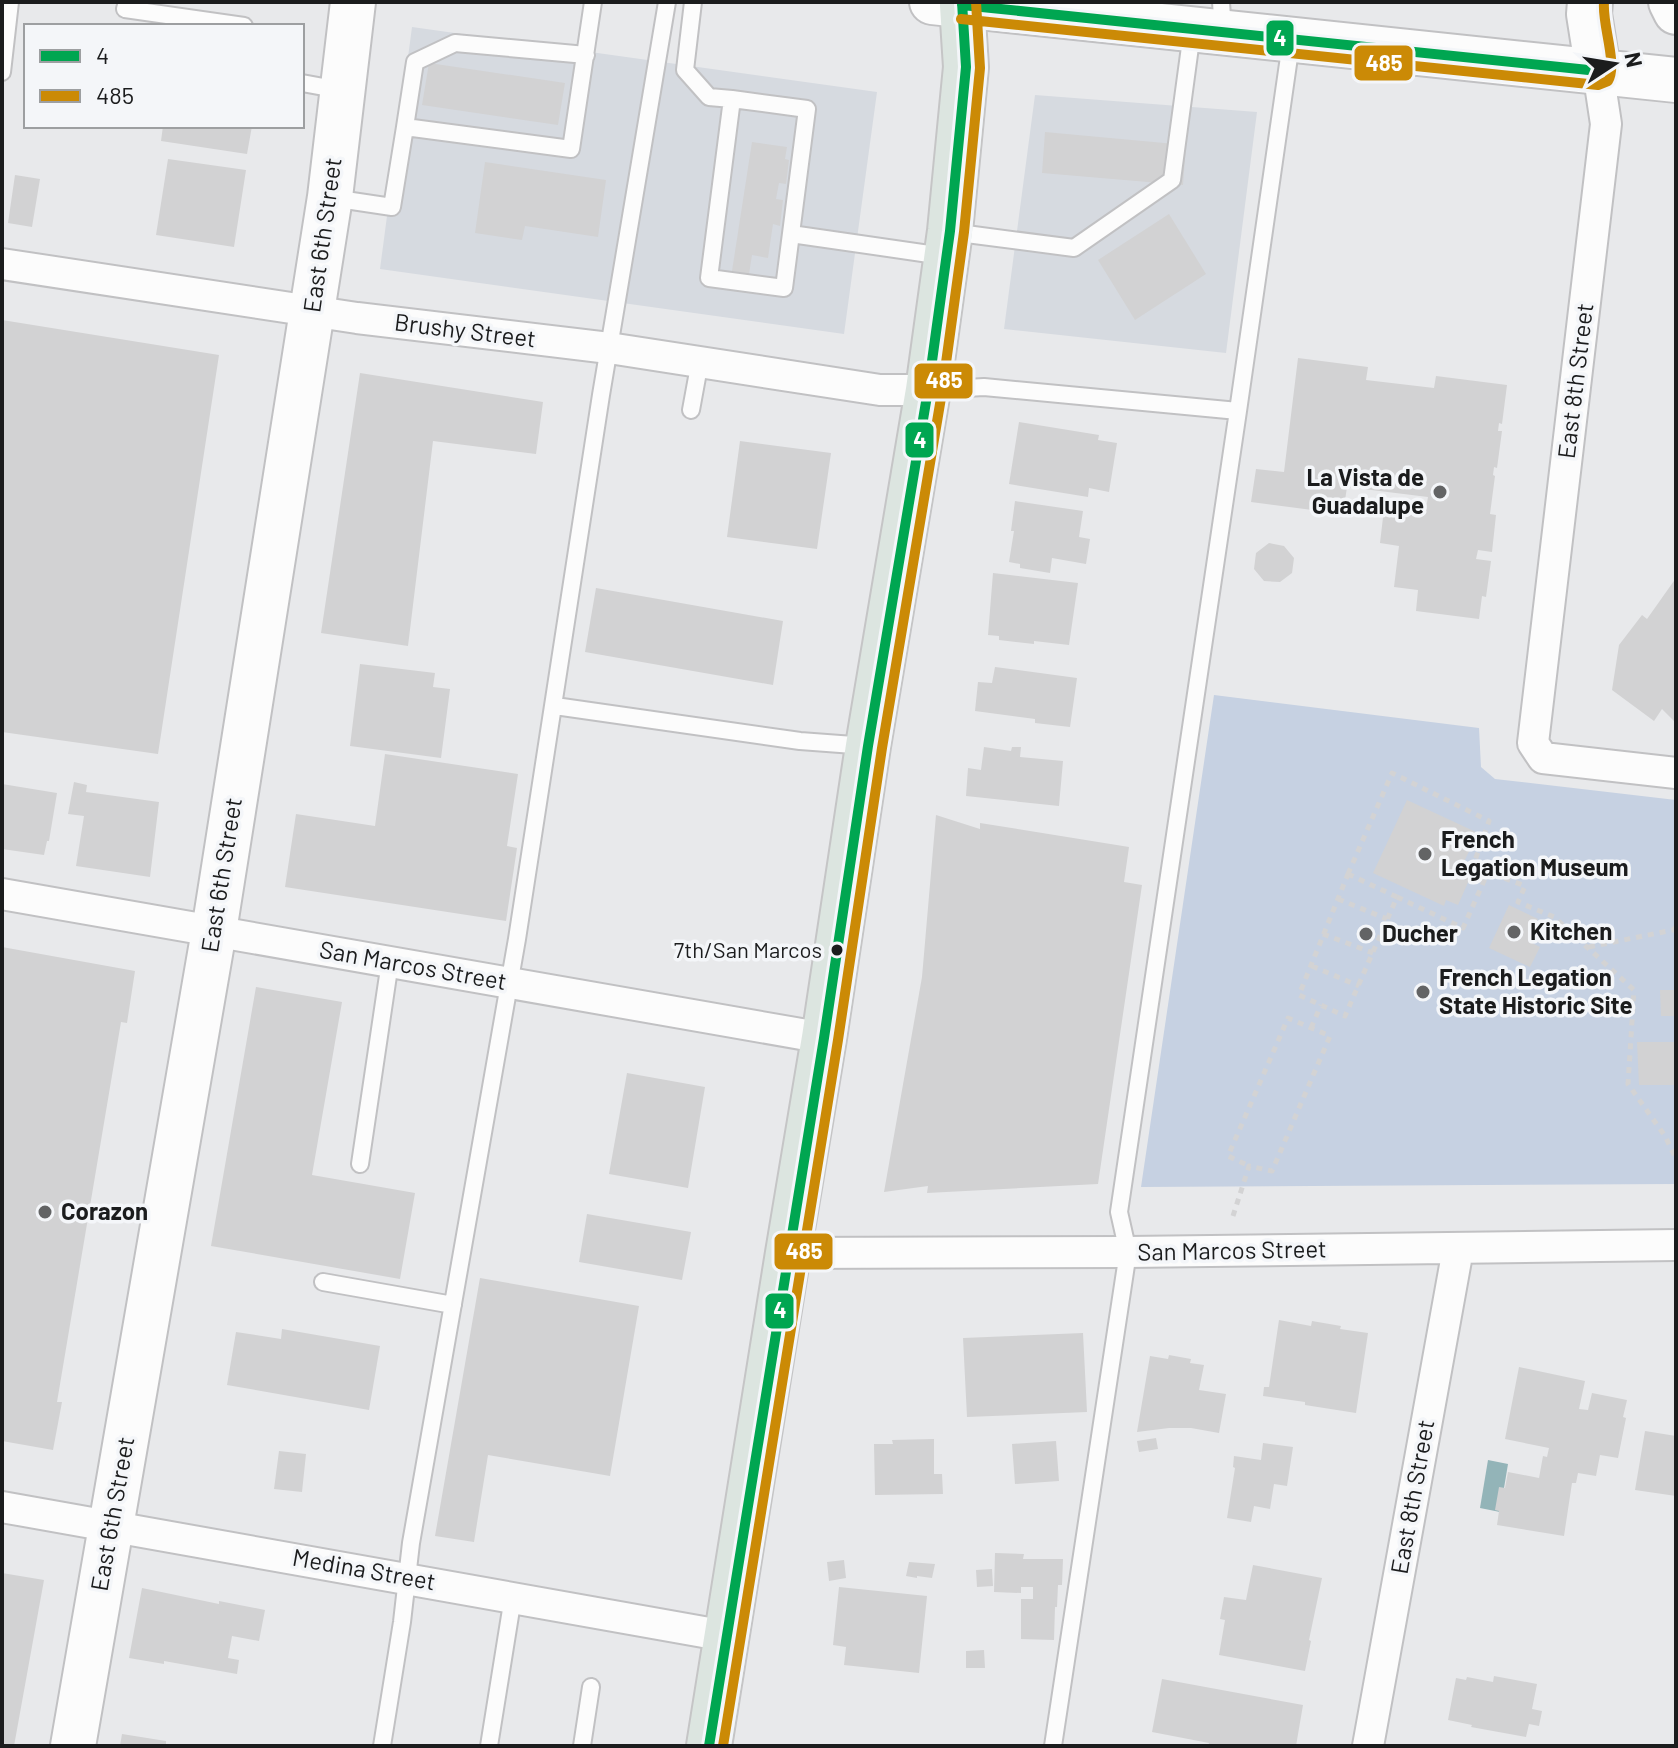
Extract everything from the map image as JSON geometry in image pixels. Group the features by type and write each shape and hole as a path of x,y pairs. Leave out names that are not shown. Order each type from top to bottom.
{"main road":[{"path":"709,1746 868,746 928,390 948,244 966,67 952,3"}],"street":[{"name":"East 6th Street","path":"73,1746 214,931 330,197 322,86 353,2"},
{"name":"East 8th Street","path":"1590,2 1589,14 1606,124 1533,743 1543,758 1676,773"},
{"path":"1671,2 1676,12"},
{"path":"952,3 1212,21 1291,41 1676,80"},
{"name":"Brushy Street","path":"2,264 373,320 700,361 880,390 928,390"},
{"name":"San Marcos Street","path":"2,894 824,1038"},
{"name":"San Marcos Street","path":"788,1253 1676,1245"},
{"name":"East 8th Street","path":"1368,1746 1458,1249"},
{"name":"Medina Street","path":"2,1507 726,1636"}],"lane":[{"path":"2,72 10,2"},
{"path":"127,2 125,9 230,24"},
{"path":"405,127 571,149 593,2"},
{"path":"382,1746 411,1543 555,706 609,348 667,2"},
{"path":"693,2 685,70 709,97 732,99 807,109 784,288 709,278 732,99"},
{"path":"791,234 1074,248 1172,180 1212,21"},
{"path":"1053,1746 1128,1252 1119,1212 1291,41"},
{"path":"330,197 392,207 415,62 455,43 586,55"},
{"path":"691,410 700,361"},
{"path":"928,390 984,387 1238,411"},
{"path":"555,706 800,741 868,746"},
{"path":"360,1164 390,962"},
{"path":"323,1282 453,1305"},
{"path":"489,1746 513,1597"},
{"path":"582,1746 591,1687"}],"path":[{"path":"1397,897 1345,1016 1299,995 1392,773 1489,821 1473,866 1525,886 1518,902 1554,917 1634,990 1628,1084 1665,1136 1676,1159"},
{"path":"1348,874 1463,928 1488,872"},
{"path":"1338,899 1387,919"},
{"path":"1588,947 1676,927"},
{"path":"1323,934 1373,953"},
{"path":"1311,966 1359,986"},
{"path":"1311,1028 1321,1005"},
{"path":"1288,1018 1330,1036 1272,1171 1249,1166 1228,1156 1288,1018"},
{"path":"1221,1251 1249,1166"}],"shaded area":[{"path":"412,27 877,92 844,334 380,269"},
{"path":"1035,95 1257,112 1226,353 1004,329"},
{"name":"French Legation State Historic Site","path":"1214,695 1479,728 1481,767 1495,779 1676,800 1676,1184 1141,1187"},
{"path":"1488,1460 1508,1464 1500,1512 1480,1508"}],"building":[{"path":"429,63 565,83 558,125 422,105"},
{"path":"163,128 252,128 247,154 161,141"},
{"path":"1045,132 1186,145 1183,185 1042,173"},
{"path":"752,142 787,147 785,159 789,160 786,184 779,183 776,199 783,200 780,226 773,224 768,258 752,255 749,274 732,271"},
{"path":"168,159 246,170 234,247 156,235"},
{"path":"485,162 606,180 598,237 525,226 522,240 475,233"},
{"path":"15,175 40,179 32,227 8,223"},
{"path":"1169,214 1206,274 1135,320 1098,260"},
{"path":"2,320 219,355 158,754 2,732"},
{"name":"La Vista de Guadalupe","path":"1298,358 1368,367 1366,380 1434,388 1436,376 1507,385 1502,424 1499,423 1498,431 1502,431 1497,468 1494,467 1493,475 1490,514 1496,515 1492,552 1478,550 1476,559 1491,561 1479,619 1416,611 1418,590 1394,587 1399,546 1380,543 1384,509 1425,514 1428,497 1347,487 1343,514 1251,502 1256,469 1284,472"},
{"path":"360,373 543,402 536,454 433,441 408,646 321,633"},
{"path":"1019,422 1099,435 1098,440 1117,443 1109,492 1089,488 1088,497 1009,484"},
{"path":"740,441 831,453 817,549 727,537"},
{"path":"1015,501 1083,511 1079,537 1090,539 1086,564 1052,558 1050,573 1020,568 1020,564 1009,562"},
{"path":"1269,543 1284,546 1294,558 1292,573 1280,582 1264,581 1254,569 1256,553"},
{"path":"993,573 1078,583 1069,645 999,640 999,636 988,635"},
{"path":"1676,578 1676,723 1662,709 1654,721 1612,690 1619,645 1642,615 1647,619"},
{"path":"596,588 783,621 773,685 585,652"},
{"path":"360,664 435,673 433,687 450,689 441,758 350,746"},
{"path":"995,667 1077,678 1070,727 975,711 978,682 992,683"},
{"path":"984,747 1011,751 1012,747 1021,747 1020,757 1063,761 1059,806 966,796 968,768 981,770"},
{"path":"385,754 518,774 507,846 517,848 506,921 285,887 296,814 375,826"},
{"path":"74,782 87,785 86,792 159,802 150,877 76,866 84,816 68,814"},
{"path":"2,784 57,793 44,855 2,849"},
{"name":"French Legation Museum","path":"1407,800 1478,833 1459,872 1470,878 1458,905 1446,900 1444,906 1373,873"},
{"path":"936,815 980,829 980,823 1129,847 1124,882 1142,885 1098,1184 927,1193 928,1186 884,1192 922,977"},
{"name":"Kitchen","path":"1509,905 1538,919 1528,941 1540,947 1530,967 1489,948"},
{"name":"Corazon","path":"2,947 135,971 127,1023 121,1022 57,1402 62,1402 53,1450 2,1441"},
{"path":"256,987 342,1002 312,1175 415,1193 400,1279 211,1246"},
{"path":"1660,990 1676,990 1676,1016 1661,1016"},
{"path":"1637,1042 1676,1042 1676,1085 1639,1085"},
{"path":"627,1073 705,1087 688,1188 609,1174"},
{"path":"587,1214 691,1232 682,1280 579,1262"},
{"path":"480,1278 639,1306 610,1476 488,1455 474,1542 435,1536"},
{"path":"1279,1320 1311,1326 1312,1321 1368,1333 1356,1413 1263,1396 1264,1387 1269,1387"},
{"path":"282,1329 380,1346 369,1410 227,1385 236,1332 281,1339"},
{"path":"1083,1333 1087,1412 967,1417 963,1338"},
{"path":"1169,1355 1204,1365 1199,1390 1226,1394 1219,1433 1191,1428 1137,1432 1150,1356 1168,1359"},
{"path":"1519,1367 1585,1381 1579,1409 1588,1410 1592,1393 1627,1400 1618,1458 1600,1455 1596,1476 1578,1473 1576,1483 1572,1483 1564,1536 1497,1525 1499,1511 1495,1510 1499,1487 1505,1488 1508,1472 1539,1478 1543,1456 1547,1457 1549,1448 1505,1439"},
{"path":"1645,1431 1676,1436 1676,1496 1635,1490"},
{"path":"1156,1438 1158,1449 1139,1452 1137,1441"},
{"path":"934,1439 934,1474 942,1474 943,1494 875,1495 874,1444 893,1444 892,1440"},
{"path":"1056,1441 1059,1481 1015,1484 1012,1444"},
{"path":"1263,1443 1293,1447 1287,1486 1274,1484 1270,1509 1254,1506 1251,1522 1227,1518 1234,1456 1261,1460"},
{"path":"279,1451 306,1454 302,1492 274,1489"},
{"path":"995,1553 1024,1554 1023,1559 1063,1559 1062,1585 1058,1585 1055,1607 1054,1640 1021,1639 1021,1599 1033,1599 1033,1587 1021,1587 1021,1593 994,1592"},
{"path":"844,1560 846,1578 829,1581 827,1562"},
{"path":"909,1562 935,1564 932,1578 906,1576"},
{"path":"1253,1565 1322,1578 1305,1671 1219,1655 1225,1620 1220,1619 1224,1597 1246,1600"},
{"path":"992,1569 993,1586 977,1587 976,1570"},
{"path":"2,1573 44,1580 14,1746 2,1746"},
{"path":"839,1587 927,1596 919,1673 844,1665 846,1647 833,1645"},
{"path":"142,1588 265,1610 259,1641 232,1636 228,1658 239,1660 237,1674 129,1658"},
{"path":"984,1650 985,1668 966,1668 966,1651"},
{"path":"1494,1676 1537,1684 1532,1709 1542,1711 1539,1726 1529,1724 1526,1737 1448,1720 1456,1678 1493,1682"},
{"path":"1162,1679 1303,1705 1296,1746 1208,1746 1209,1743 1152,1732"},
{"path":"122,1734 166,1741 166,1746 120,1746"}],"transit line":[{"name":"4","path":"709,1746 868,746 928,390 950,231 966,67 962,2"},
{"name":"485","path":"723,1746 942,392 964,232 980,68 976,2"},
{"name":"485","path":"961,19 1598,85 1608,81 1611,74 1604,3"},
{"name":"4","path":"962,5 1598,71"}],"place":[{"name":"La Vista de Guadalupe","path":"1440,492"},
{"name":"French Legation Museum","path":"1425,854"},
{"name":"Kitchen","path":"1514,932"},
{"name":"Ducher","path":"1366,934"},
{"name":"7th/San Marcos","path":"837,950"},
{"name":"French Legation State Historic Site","path":"1423,992"},
{"name":"Corazon","path":"45,1212"}]}
